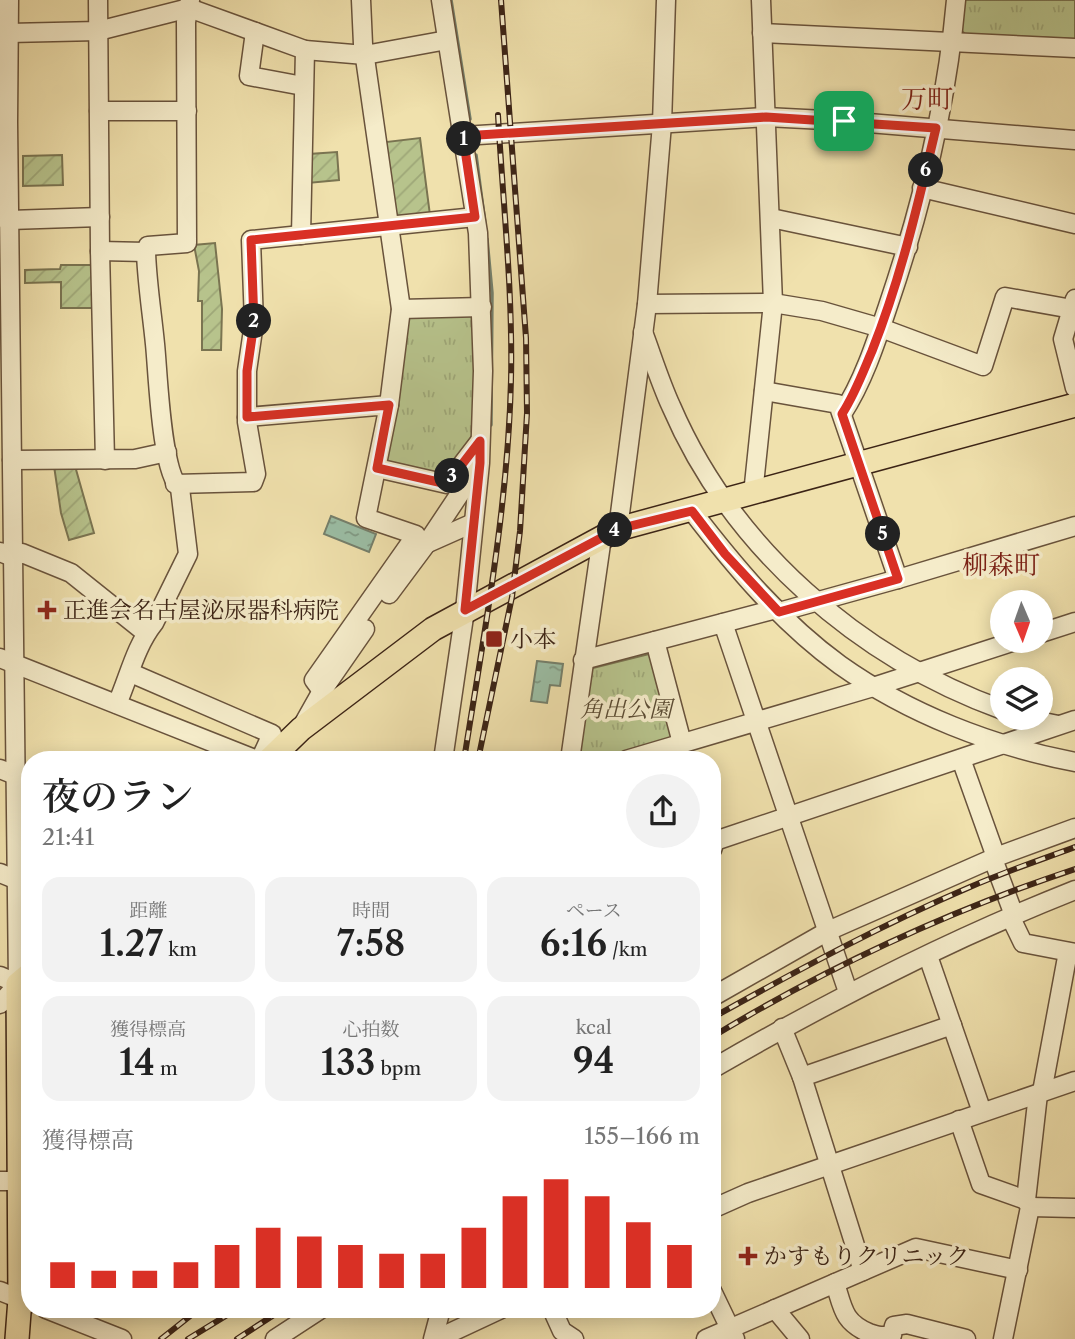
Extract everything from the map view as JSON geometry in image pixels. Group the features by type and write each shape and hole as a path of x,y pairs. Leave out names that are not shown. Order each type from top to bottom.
{"main road":[{"path":"277,751 301,729 432,629 610,533 1075,405"},
{"path":"17,1339 17,1297 9,1181 19,980"}],"street":[{"path":"9,0 4,120 6,405 12,460 7,555 7,661 21,847"},
{"path":"98,0 105,460"},
{"path":"322,691 314,680 415,535 366,518 389,405 401,309 365,55 361,0"},
{"path":"441,0 475,217 482,307 483,371 480,463 465,610 444,751"},
{"path":"571,751 583,660 610,533 647,304 662,124 666,0"},
{"path":"753,494 773,303 761,0"},
{"path":"842,414 852,400 881,328 908,247 953,41 956,0"},
{"path":"9,33 98,31 190,4 305,50 365,55 447,40"},
{"path":"117,704 131,673 131,664 188,554 180,488 175,484 167,452 159,396 146,252 148,246 187,243 186,22 190,4"},
{"path":"255,32 249,76 303,86"},
{"path":"762,33 1075,48"},
{"path":"301,235 305,50"},
{"path":"99,111 187,111"},
{"path":"463,136 766,117 1075,140"},
{"path":"922,188 1075,224"},
{"path":"5,219 100,217"},
{"path":"175,484 253,482 256,474 247,417 247,371 254,323 251,240 475,217"},
{"path":"771,218 908,247"},
{"path":"100,251 146,252"},
{"path":"647,304 773,303 822,311 881,328 982,366 1005,297 1074,304 1063,339 1075,388"},
{"path":"401,309 482,307"},
{"path":"643,332 671,408 705,470 725,502 764,550 853,631 919,672 960,694 990,705"},
{"path":"764,391 838,404 898,579"},
{"path":"247,417 389,405"},
{"path":"377,468 447,484 480,441"},
{"path":"12,460 135,459 167,452"},
{"path":"301,729 322,691 480,463"},
{"path":"692,511 725,554 778,610 838,664 873,687 954,727 1075,762"},
{"path":"427,543 473,523"},
{"path":"583,660 818,601 1075,526"},
{"path":"7,555 22,553 71,573 146,633"},
{"path":"1054,629 1075,622"},
{"path":"723,623 848,992"},
{"path":"655,641 681,743"},
{"path":"655,751 873,687 990,649"},
{"path":"7,661 117,704 250,751"},
{"path":"131,673 272,734 271,751"},
{"path":"721,839 1070,724"},
{"path":"961,759 1023,943 1072,953 1040,1093 1028,1204 1018,1270 1003,1339"},
{"path":"721,992 828,931 994,858 1075,828"},
{"path":"0,873 21,882"},
{"path":"721,1064 848,992 1012,915 1075,890"},
{"path":"0,1004 19,980 21,941"},
{"path":"928,956 982,1112"},
{"path":"802,1077 952,1025"},
{"path":"782,1028 802,1077 863,1271"},
{"path":"721,1205 748,1193 1075,1081"},
{"path":"959,1120 981,1184 1028,1204 1075,1208"},
{"path":"706,1339 733,1334 775,1309 916,1248 1018,1270"},
{"path":"835,1283 846,1317 856,1327 882,1338 892,1335 894,1325 907,1324 966,1339"},
{"path":"721,1309 733,1334"},
{"path":"775,1309 800,1339"},
{"path":"90,1318 122,1339"},
{"path":"275,1339 307,1318"},
{"path":"435,1339 438,1318"},
{"path":"435,1339 481,1318"},
{"path":"556,1318 562,1331 575,1339"}],"green space":[{"path":"964,0 1075,0 1075,39 965,34 961,30"},
{"path":"420,138 430,215 400,218 396,214 386,142"},
{"path":"337,152 339,180 308,183 309,154"},
{"path":"62,155 63,185 23,186 23,156"},
{"path":"215,243 222,309 221,350 202,350 202,301 198,301 199,271 194,245"},
{"path":"61,265 92,265 93,308 61,308 61,282 25,283 25,270 60,269"},
{"path":"474,312 480,321 474,438 444,479 386,465 408,316"},
{"path":"54,466 75,466 94,533 69,540 61,513"},
{"name":"角出公園","path":"649,654 655,656 672,740 634,751 578,751 589,669"}],"water":[{"path":"331,516 376,534 369,552 324,534"},
{"path":"537,661 563,664 560,686 550,685 547,703 531,701"}],"waterway":[{"path":"451,0 470,119"},
{"path":"476,155 485,224"},
{"path":"487,239 492,293 491,425"}],"railway":[{"path":"480,751 512,597 520,531 527,413 526,338 501,0"},
{"path":"465,751 494,570 509,428 511,314 498,115"},
{"path":"721,1013 904,917 983,882 1075,847"},
{"path":"721,1032 799,988 889,943 981,903 1075,869"},
{"path":"161,1339 188,1318"},
{"path":"188,1339 222,1318"},
{"path":"237,1339 269,1318"}],"place":[{"name":"正進会名古屋泌尿器科病院","path":"47,610"},
{"name":"小本","path":"494,639"},
{"name":"かすもりクリニック","path":"748,1256"}],"district":[{"name":"万町","path":"927,99"},
{"name":"柳森町","path":"1001,565"}],"route":[{"path":"766,117 844,121 936,128 908,247 881,328 852,400 842,414 898,579 779,612 725,554 692,511 618,529 465,610 480,441 447,484 377,468 389,405 247,417 247,371 254,323 251,240 475,217 463,136 766,117"}]}
